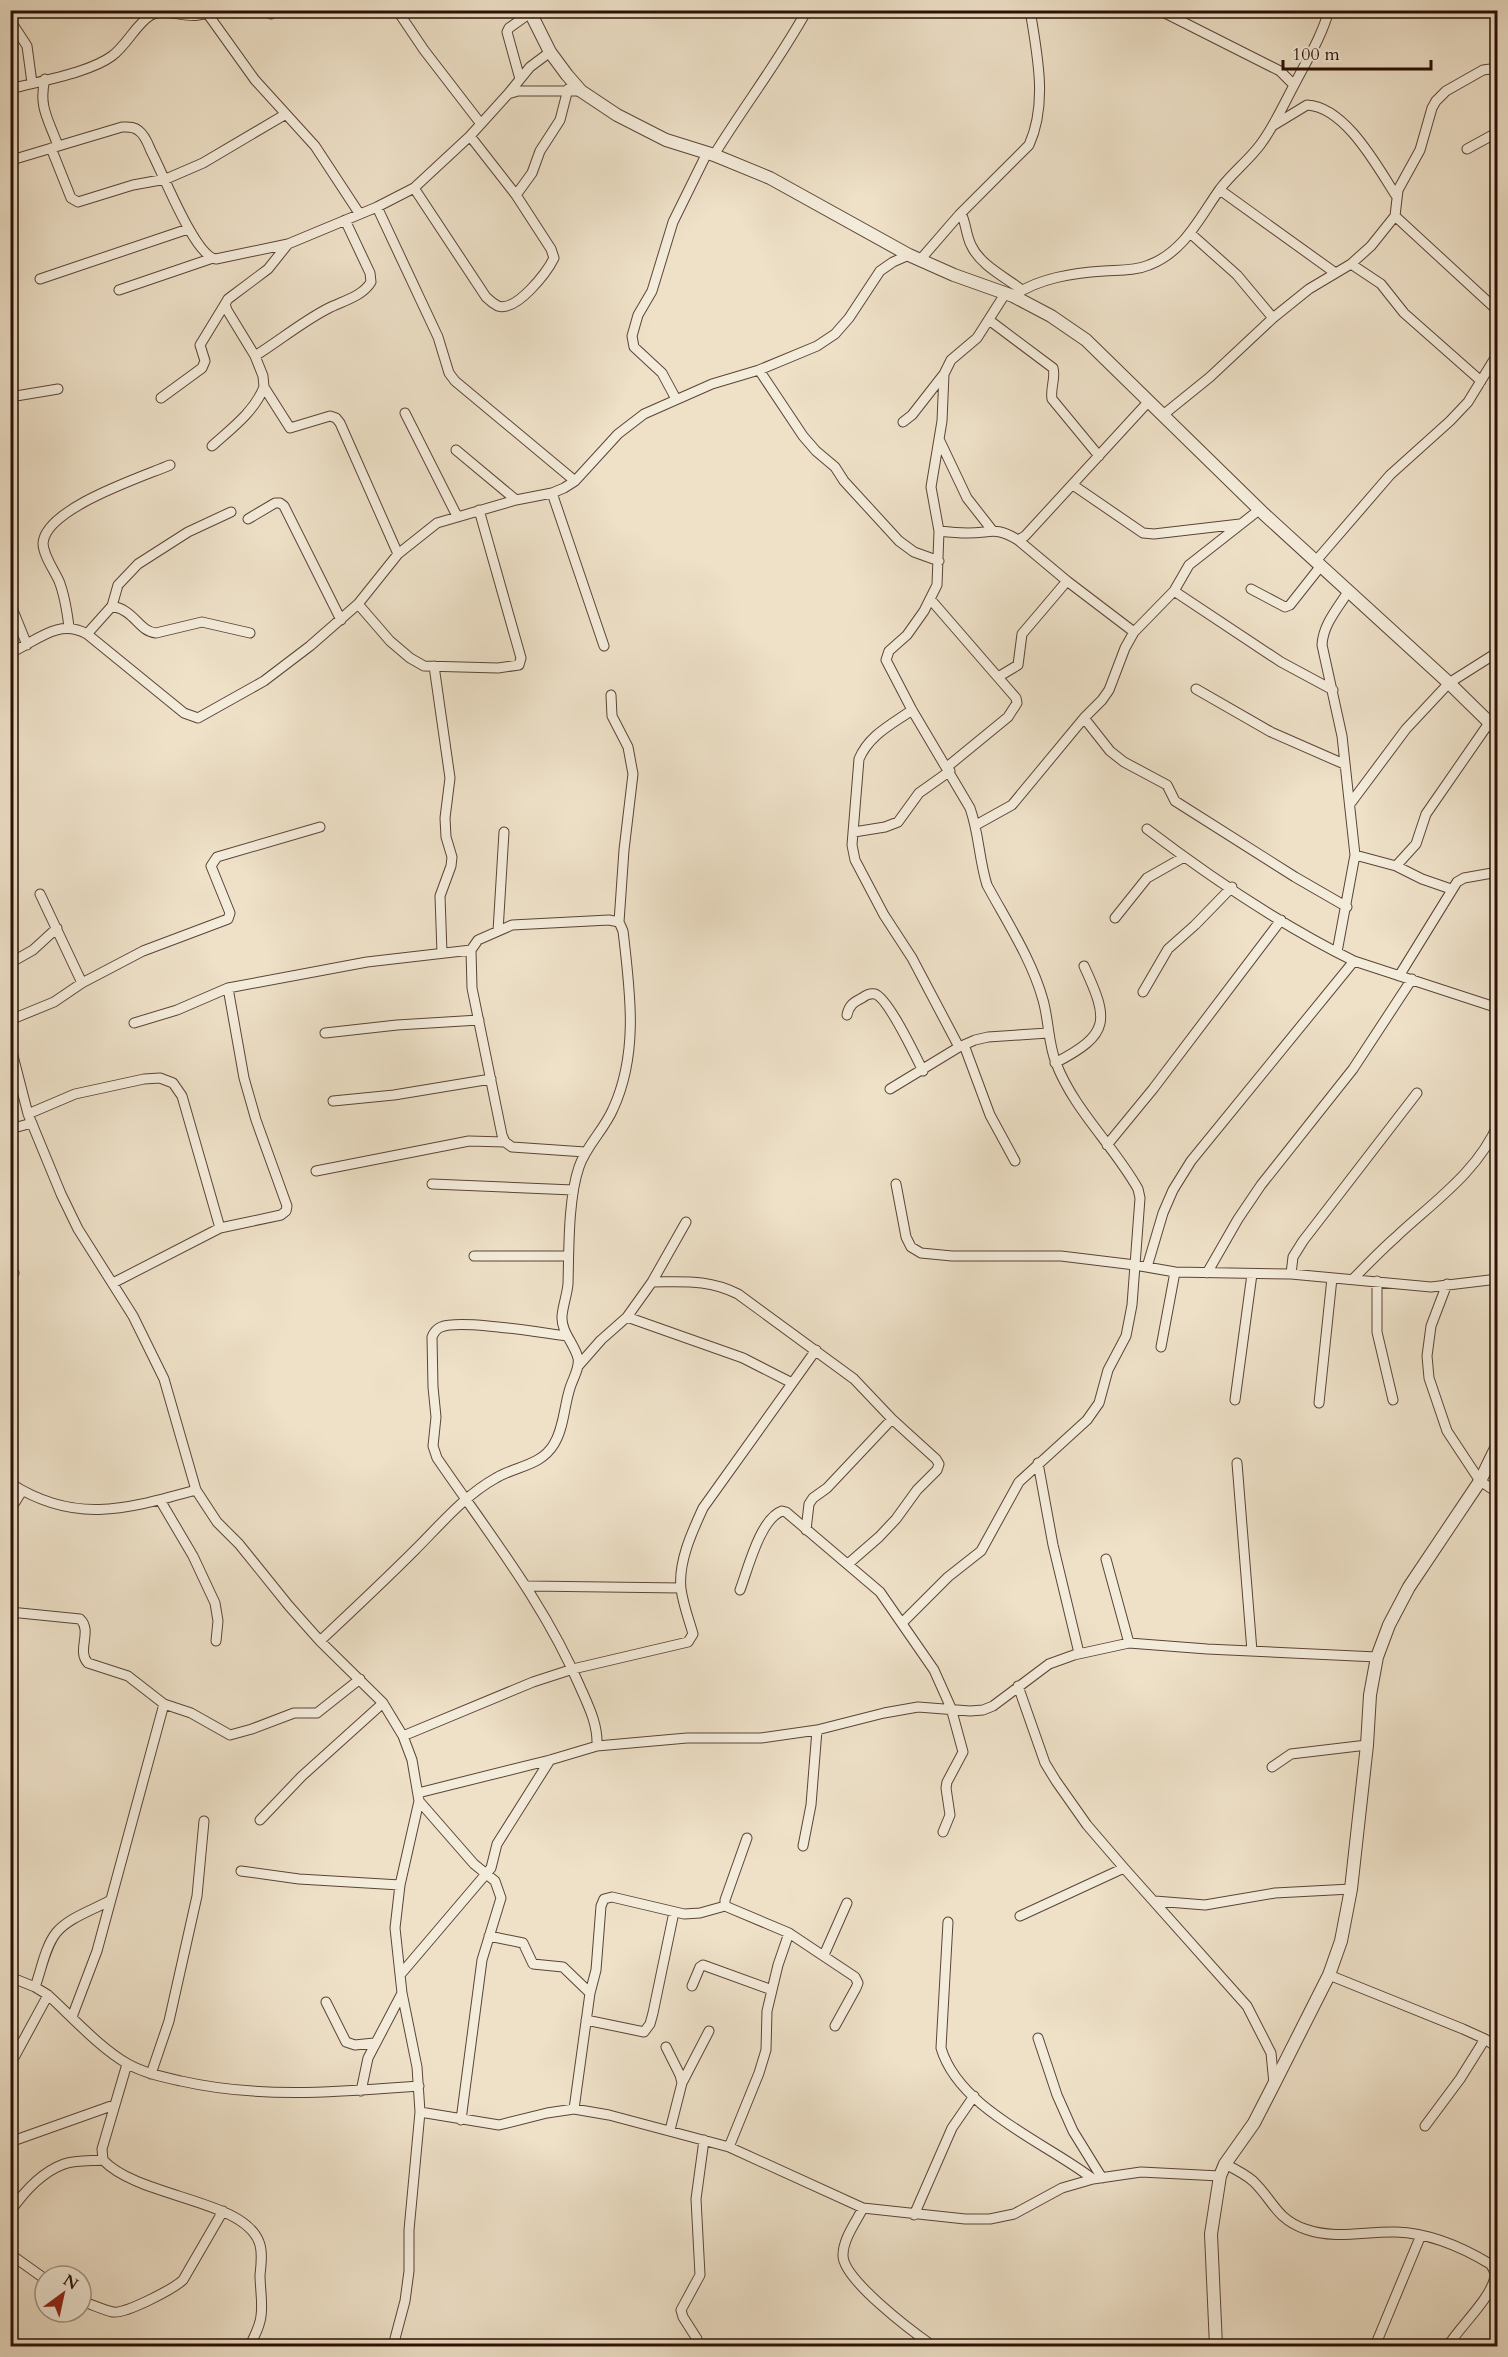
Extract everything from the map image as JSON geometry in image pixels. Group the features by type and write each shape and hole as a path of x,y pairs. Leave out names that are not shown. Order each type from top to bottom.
{"street":[{"path":"397,10 431,60 481,124"},
{"path":"676,399 662,373 634,347 632,336 638,315 652,291 673,222 710,154 777,62 807,10"},
{"path":"10,653 55,629 69,627 87,634 184,713 198,718 264,681 341,620 358,604 398,554 437,523 516,500 552,494 575,481 632,421 712,384 759,370 817,346 836,334 880,271 893,262 915,257 1029,145 1040,100 1040,77 1030,10"},
{"path":"1159,10 1280,71 1294,85"},
{"path":"903,422 912,415 944,374 951,360 977,338 989,320 1013,294 1035,284 1073,274 1149,266 1164,258 1190,233 1220,190 1260,145 1272,126 1324,26 1329,10"},
{"path":"10,89 99,64 114,55 152,15 163,13 189,16 209,12 255,81 315,146 337,176 359,213"},
{"path":"520,79 507,32 530,12 550,52 574,90 666,140 710,154 770,178 915,257 1013,294 1086,340 1259,510 1449,682 1493,727 1426,814 1416,844 1396,866"},
{"path":"10,20 27,46 33,83"},
{"path":"119,290 210,259 288,244 377,207 414,188 470,136 530,67 550,52"},
{"path":"1163,415 1210,378 1273,318 1309,289 1334,272 1351,264 1371,246 1395,216 1398,190 1420,150 1432,108 1446,91 1483,70 1497,68"},
{"path":"45,79 41,94 42,103 73,201 78,202 133,185 166,179 203,163 285,114"},
{"path":"508,94 518,91 574,90"},
{"path":"516,195 532,172 540,151 560,120 574,90"},
{"path":"1272,126 1307,105 1319,107 1335,116 1362,143 1398,198"},
{"path":"15,159 122,127 135,128 142,134 166,179 188,229 210,259"},
{"path":"1467,149 1497,132"},
{"path":"414,188 486,297 498,306 507,306 527,294 550,266 554,258 551,249 516,195 470,136"},
{"path":"1220,190 1334,272"},
{"path":"377,207 438,338 449,373 454,381 575,481"},
{"path":"961,213 970,244 975,252 1013,294"},
{"path":"1395,216 1497,311"},
{"path":"255,356 327,309 357,295 372,282 345,220"},
{"path":"40,279 188,229"},
{"path":"1190,233 1236,275 1273,318"},
{"path":"161,398 202,368 205,361 200,345 228,299 268,269 288,244"},
{"path":"1351,264 1381,284 1404,313 1481,381"},
{"path":"225,304 255,356 263,376 264,387 290,428 330,416 336,418 340,423 398,554"},
{"path":"989,320 1053,368 1051,390 1053,399 1100,456"},
{"path":"1251,589 1285,607 1290,605 1318,565 1390,475 1468,402 1497,353"},
{"path":"759,370 803,436 835,467 844,481 899,541 914,552 939,561"},
{"path":"902,1623 948,1577 981,1551 1014,1490 1038,1463 1087,1420 1099,1403 1108,1370 1126,1336 1132,1305 1140,1198 1138,1189 1078,1104 1055,1063 1044,1001 1032,970 982,872 976,825 970,808 888,666 886,656 907,635 931,600 937,585 939,531 931,487 939,439 944,374"},
{"path":"212,446 248,413 264,387"},
{"path":"10,397 58,389"},
{"path":"1018,540 1025,536 1073,486 1149,401"},
{"path":"405,413 457,516"},
{"path":"939,439 967,498 992,530"},
{"path":"456,450 516,500"},
{"path":"69,627 66,603 44,549 43,541 47,534 69,511 89,498 170,465"},
{"path":"1073,486 1143,533 1154,534 1240,524"},
{"path":"552,494 604,646"},
{"path":"248,519 275,503 284,506 341,620"},
{"path":"358,604 390,641 410,658 424,666 498,668 517,666 520,663 479,510"},
{"path":"976,825 1012,804 1084,718 1102,700 1109,690 1125,648 1134,632 1174,591 1189,565 1259,510"},
{"path":"87,634 112,606 118,585 138,564 188,532 231,512"},
{"path":"939,531 968,533 992,530 1004,532 1018,540 1134,632"},
{"path":"999,677 1018,664 1022,634 1067,581"},
{"path":"1174,591 1281,662 1334,690"},
{"path":"1337,952 1355,855 1334,690 1322,645 1322,636 1326,625 1348,592"},
{"path":"854,832 885,827 898,822 919,793 1015,708 1016,698 931,600"},
{"path":"10,603 27,645"},
{"path":"112,606 127,610 149,632 156,633 202,622 250,633"},
{"path":"1350,804 1406,729 1449,682 1497,652"},
{"path":"434,666 450,778 445,818 446,837 452,857 440,896 442,953"},
{"path":"1196,689 1271,732 1344,764"},
{"path":"579,1365 577,1354 567,1336 562,1318 567,1298 573,1190 585,1152 603,1130 622,1089 632,1025 623,931 618,922 633,774 628,747 612,716 610,695"},
{"path":"912,710 873,736 864,747 859,759 852,844 855,860 884,915 912,958 962,1046 990,1115 1015,1161"},
{"path":"1084,718 1110,751 1124,762 1167,785 1175,801 1226,835 1347,907"},
{"path":"10,1020 54,1002 82,983 143,951 228,919 230,913 211,866 217,857 320,827"},
{"path":"1147,829 1184,857 1281,920 1354,961 1497,1008"},
{"path":"498,931 504,832"},
{"path":"1355,855 1396,866 1451,890"},
{"path":"1115,918 1148,878 1184,857"},
{"path":"1399,976 1451,890 1464,878 1497,872"},
{"path":"1143,992 1168,949 1196,925 1232,887"},
{"path":"40,894 82,983"},
{"path":"505,1142 472,988 471,950 478,940 512,925 609,920 618,922"},
{"path":"1107,1145 1153,1089 1281,920"},
{"path":"10,963 33,950 57,928"},
{"path":"134,1023 177,1010 228,988 367,962 471,950"},
{"path":"1147,1267 1163,1214 1173,1190 1191,1161 1354,961"},
{"path":"1055,1063 1081,1049 1094,1038 1101,1023 1100,1005 1083,966"},
{"path":"1208,1273 1238,1219 1261,1185 1353,1069 1412,979"},
{"path":"113,1283 220,1228 282,1215 286,1211 287,1206 256,1120 244,1078 228,988"},
{"path":"847,1015 854,1002 874,993 899,1024 923,1071"},
{"path":"325,1033 397,1025 479,1020"},
{"path":"890,1089 962,1046 988,1037 1048,1033"},
{"path":"10,1044 30,1118 61,1194 78,1228 149,1345 164,1379 196,1490 217,1522 239,1544 289,1606 320,1641 383,1703 403,1736 412,1760 418,1797 400,1885 395,1928 402,1993 417,2067 420,2112 410,2230 409,2271 405,2301 393,2346"},
{"path":"10,1130 75,1094 160,1078 172,1083 182,1096 220,1228"},
{"path":"333,1101 394,1095 491,1079"},
{"path":"1291,1274 1293,1257 1303,1241 1417,1093"},
{"path":"1353,1280 1395,1237 1458,1182 1482,1152 1497,1124"},
{"path":"316,1171 469,1141 505,1142 512,1147 585,1152"},
{"path":"432,1184 573,1190"},
{"path":"896,1184 906,1237 911,1247 921,1253 952,1256 1061,1256 1175,1272 1291,1274 1431,1287 1497,1279"},
{"path":"320,1641 465,1500 496,1478 529,1466 543,1457 554,1445 560,1432 563,1410 579,1365 601,1340 627,1317 652,1282 686,1222"},
{"path":"474,1256 568,1256"},
{"path":"1161,1347 1175,1272"},
{"path":"1235,1400 1252,1274"},
{"path":"1319,1403 1332,1278"},
{"path":"1377,1281 1377,1332 1393,1400"},
{"path":"652,1282 702,1283 720,1286 738,1294 854,1379 892,1419 936,1459 939,1464 937,1470 917,1490 896,1520 848,1564"},
{"path":"1447,1284 1431,1326 1427,1356 1429,1378 1447,1431 1480,1481 1497,1493"},
{"path":"627,1317 743,1358 792,1383"},
{"path":"567,1336 468,1325 443,1326 435,1330 432,1337 436,1417 433,1446 437,1458 465,1500 528,1586 560,1642 593,1717 598,1733 597,1746"},
{"path":"403,1736 533,1682 573,1669 688,1642 693,1634 681,1588 684,1557 693,1530 703,1508 816,1350"},
{"path":"806,1530 809,1504 813,1498 827,1488 892,1419"},
{"path":"1216,2346 1211,2234 1220,2176 1225,2164 1254,2123 1329,1975 1341,1941 1351,1889 1367,1745 1370,1695 1377,1658 1389,1625 1409,1587 1480,1481 1497,1444"},
{"path":"1038,1463 1053,1545 1079,1653"},
{"path":"1237,1463 1252,1651"},
{"path":"10,1483 40,1500 76,1510 120,1508 196,1490"},
{"path":"10,1509 22,1491"},
{"path":"160,1500 193,1556 215,1603 218,1621 216,1641"},
{"path":"740,1590 763,1530 779,1512 786,1512 880,1592 934,1670 951,1708 963,1756 947,1782 950,1815 943,1832"},
{"path":"1106,1559 1129,1642"},
{"path":"528,1586 681,1588"},
{"path":"10,1612 80,1619 85,1628 84,1660 128,1676 164,1704 191,1713 230,1735 294,1713 317,1713 360,1679"},
{"path":"418,1797 597,1746 687,1738 761,1738 817,1730 918,1707 984,1710 993,1706 1049,1664 1079,1653 1129,1642 1377,1658"},
{"path":"1018,1686 1045,1763 1087,1825 1247,2006 1271,2053 1274,2084"},
{"path":"260,1820 302,1776 383,1703"},
{"path":"72,2017 97,1951 164,1704"},
{"path":"803,1846 811,1805 817,1730"},
{"path":"1272,1767 1291,1754 1367,1745"},
{"path":"400,1975 493,1863 497,1844 550,1760"},
{"path":"418,1797 474,1864 495,1881 501,1898 482,1960 461,2120"},
{"path":"152,2074 169,2021 197,1896 204,1821"},
{"path":"725,1906 725,1900 747,1838"},
{"path":"1020,1916 1124,1868"},
{"path":"241,1871 299,1879 400,1885"},
{"path":"1155,1902 1205,1905 1275,1893 1351,1889"},
{"path":"574,2109 590,1994 596,1970 601,1906 604,1899 612,1898 674,1912 700,1913 725,1906 789,1933 855,1977 858,1983 835,2026"},
{"path":"35,1987 51,1940 57,1932 66,1924 109,1901"},
{"path":"824,1955 847,1903"},
{"path":"586,2020 644,2032 650,2024 653,2013 674,1912"},
{"path":"948,1922 941,2048 951,2072 996,2117 1097,2178"},
{"path":"729,2147 766,2050 767,2012 789,1933"},
{"path":"489,1936 523,1943 533,1964 563,1967 590,1994"},
{"path":"692,1986 703,1965 772,1990"},
{"path":"1329,1975 1485,2039 1497,2048"},
{"path":"10,1977 48,1995 127,2064 152,2074 208,2087 286,2094 419,2086"},
{"path":"361,2091 368,2058 374,2043 402,1993"},
{"path":"10,2065 48,1995"},
{"path":"326,2002 346,2042 355,2045 374,2043"},
{"path":"670,2130 682,2083 709,2031"},
{"path":"1038,2038 1061,2104 1097,2178"},
{"path":"1425,2126 1460,2079 1485,2039"},
{"path":"666,2047 680,2074 682,2083"},
{"path":"127,2064 102,2149 102,2160 110,2168 130,2180 157,2191 223,2211 245,2224 255,2234 260,2244 261,2318 250,2346"},
{"path":"914,2215 952,2128 974,2096"},
{"path":"10,2142 114,2105"},
{"path":"420,2112 499,2125 574,2109 670,2130 729,2147 863,2208 914,2215 990,2219 1014,2214 1062,2188 1097,2178 1141,2172 1220,2176"},
{"path":"697,2339 681,2310 700,2275 696,2199 704,2140"},
{"path":"10,2212 20,2199 52,2170 65,2163 102,2160"},
{"path":"1225,2164 1254,2182 1279,2214 1291,2224 1328,2235 1396,2232 1422,2235 1477,2256 1495,2269 1495,2277 1481,2303 1448,2346"},
{"path":"863,2208 844,2246 842,2258 846,2267 861,2286 892,2315 933,2346"},
{"path":"93,2305 115,2313 130,2310 175,2287 183,2280 223,2211"},
{"path":"1375,2346 1422,2235"},
{"path":"10,2254 33,2270"}]}
